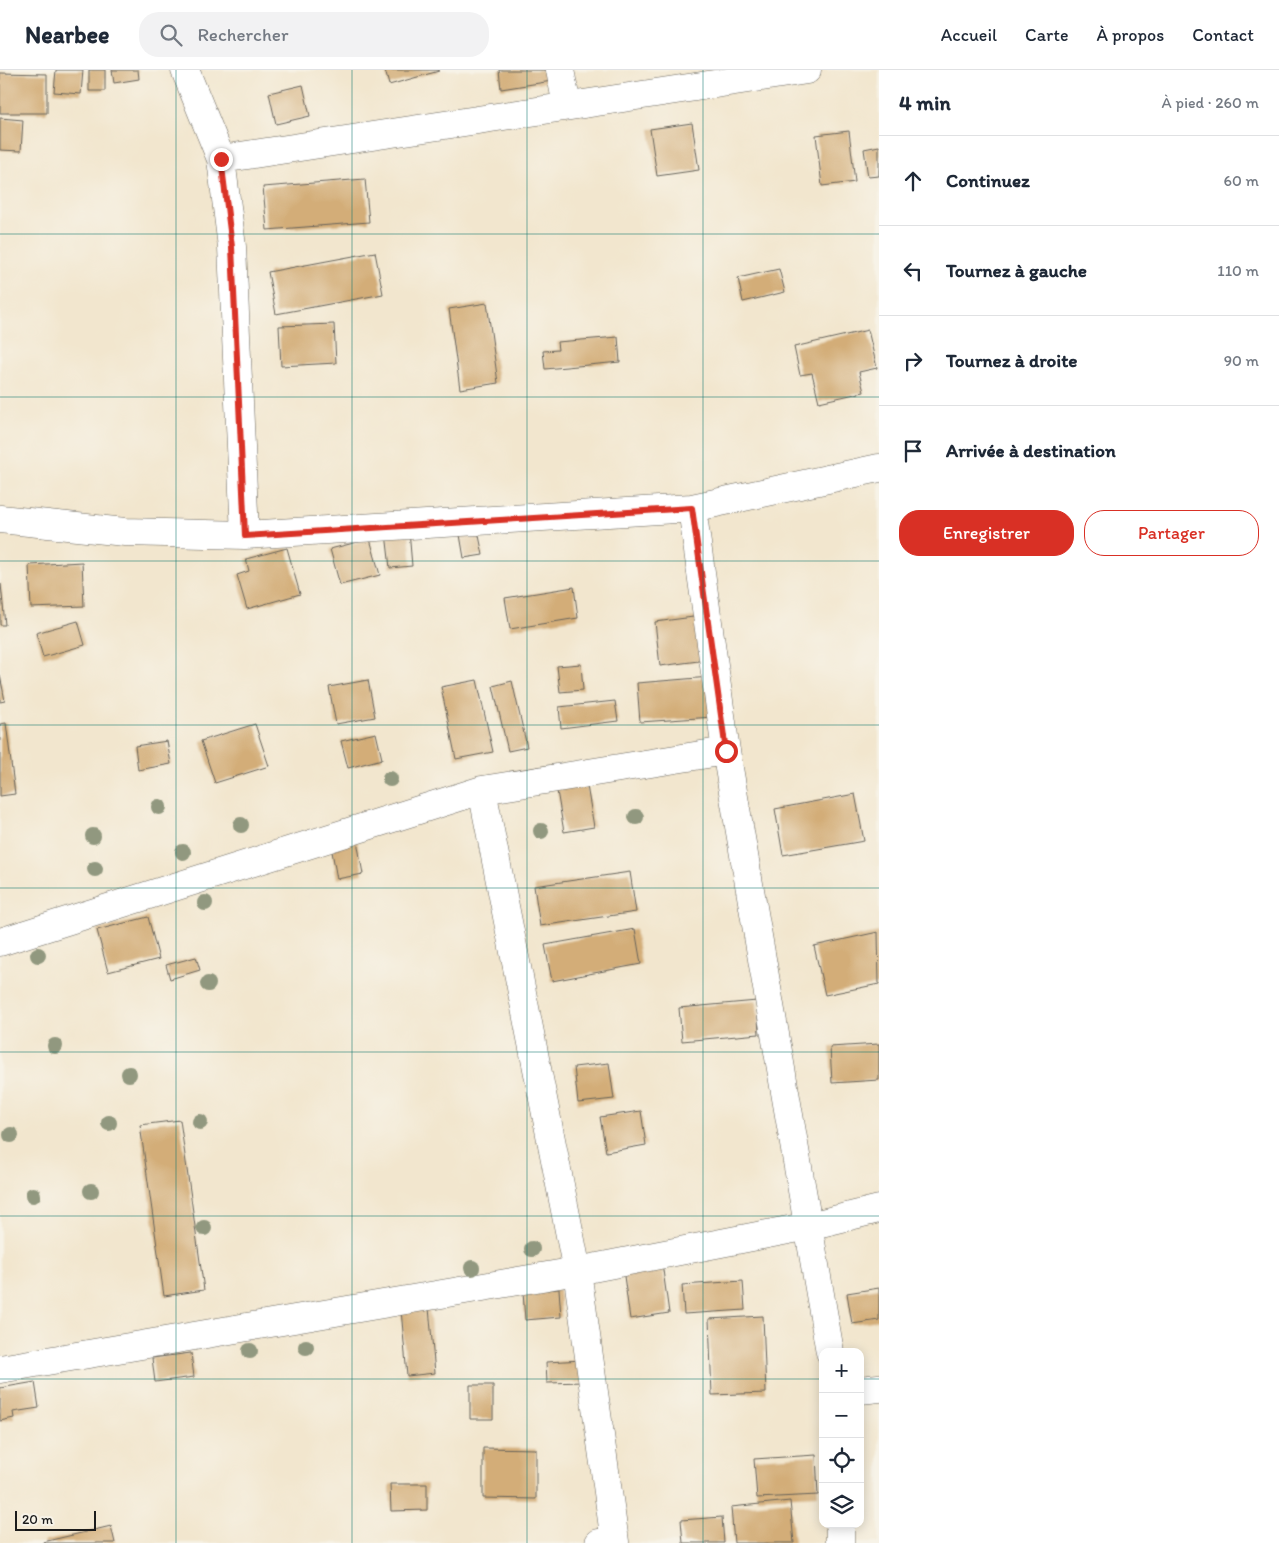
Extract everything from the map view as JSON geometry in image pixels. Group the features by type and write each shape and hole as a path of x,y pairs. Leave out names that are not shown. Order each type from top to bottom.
{"street":[{"path":"185,70 221,159 232,247 245,536"},
{"path":"560,70 567,106"},
{"path":"221,159 807,70"},
{"path":"0,519 125,532 245,536 692,508 879,468"},
{"path":"692,508 726,751 829,1348"},
{"path":"0,942 482,790 726,751"},
{"path":"482,790 577,1272 615,1542 599,1543"},
{"path":"0,1369 577,1272 808,1226 879,1209"},
{"path":"864,1390 879,1388"},
{"path":"840,1528 840,1543"}],"building":[{"path":"56,70 83,70 81,94 54,92"},
{"path":"89,70 105,70 105,91 89,91"},
{"path":"112,70 138,70 139,79 114,83"},
{"path":"385,70 439,70 439,71 389,85"},
{"path":"499,70 550,70 552,81 501,89"},
{"path":"0,73 47,74 47,113 0,113"},
{"path":"303,85 310,116 276,124 269,93"},
{"path":"0,118 23,120 21,151 0,150"},
{"path":"692,123 699,170 657,176 650,129"},
{"path":"849,131 855,182 822,186 816,135"},
{"path":"879,146 879,176 868,177 864,149"},
{"path":"365,179 369,222 267,230 263,187"},
{"path":"375,252 383,294 276,314 268,272"},
{"path":"779,269 785,292 743,302 738,278"},
{"path":"487,303 498,383 460,389 449,309"},
{"path":"334,324 336,363 281,366 279,326"},
{"path":"868,330 877,368 859,372 864,392 819,402 812,373 800,375 794,347"},
{"path":"618,337 620,362 545,369 543,351 558,350 557,342"},
{"path":"477,526 483,555 464,558 459,529"},
{"path":"409,531 412,566 390,568 386,533"},
{"path":"370,539 380,575 340,585 330,549"},
{"path":"287,548 300,594 247,609 237,575 249,571 246,559"},
{"path":"82,562 84,606 31,608 29,565"},
{"path":"1,584 5,625 0,625"},
{"path":"574,587 578,618 510,629 505,598"},
{"path":"701,616 706,660 660,666 655,622"},
{"path":"78,621 85,645 43,657 36,633"},
{"path":"581,664 583,690 560,692 557,666"},
{"path":"0,675 5,701 0,702"},
{"path":"710,677 713,717 640,722 637,683"},
{"path":"368,680 375,717 336,724 329,687"},
{"path":"477,680 493,752 456,759 441,687"},
{"path":"512,681 527,747 508,751 493,686"},
{"path":"615,701 618,721 561,728 559,707"},
{"path":"6,723 15,794 0,796 0,724"},
{"path":"255,724 269,766 215,783 201,741"},
{"path":"376,733 382,759 348,768 341,741"},
{"path":"167,741 171,764 138,770 135,746"},
{"path":"586,780 594,827 564,832 556,785"},
{"path":"855,794 864,841 783,855 775,809"},
{"path":"357,841 363,874 337,879 331,846"},
{"path":"630,872 636,912 540,926 534,886"},
{"path":"148,917 159,959 108,972 97,930"},
{"path":"635,929 641,964 552,981 545,945"},
{"path":"878,932 879,984 825,995 814,946"},
{"path":"196,957 200,970 170,979 166,965"},
{"path":"757,1001 759,1034 682,1041 679,1008"},
{"path":"879,1044 879,1080 832,1083 830,1047"},
{"path":"609,1063 614,1099 578,1103 574,1067"},
{"path":"641,1111 646,1145 606,1152 600,1117"},
{"path":"180,1120 204,1290 164,1296 140,1125"},
{"path":"662,1263 669,1313 630,1319 623,1269"},
{"path":"743,1281 745,1310 684,1314 682,1285"},
{"path":"879,1288 879,1320 852,1324 847,1293"},
{"path":"559,1289 561,1317 525,1320 523,1292"},
{"path":"429,1308 435,1373 407,1376 401,1310"},
{"path":"763,1316 766,1393 712,1395 709,1319"},
{"path":"191,1353 194,1377 155,1382 152,1358"},
{"path":"583,1360 584,1382 547,1383 546,1362"},
{"path":"35,1382 39,1408 13,1412 14,1418 0,1421 0,1388"},
{"path":"470,1385 493,1385 493,1419 470,1419"},
{"path":"483,1448 536,1449 536,1499 483,1498"},
{"path":"816,1455 818,1495 757,1498 754,1459"},
{"path":"390,1484 427,1484 427,1510 391,1511"},
{"path":"790,1501 794,1543 734,1543 731,1507"},
{"path":"722,1517 724,1543 683,1543 681,1520"},
{"path":"111,1526 115,1543 43,1543 43,1542"}],"route":[{"path":"221,159 232,247 245,536 692,508 726,751"}]}
